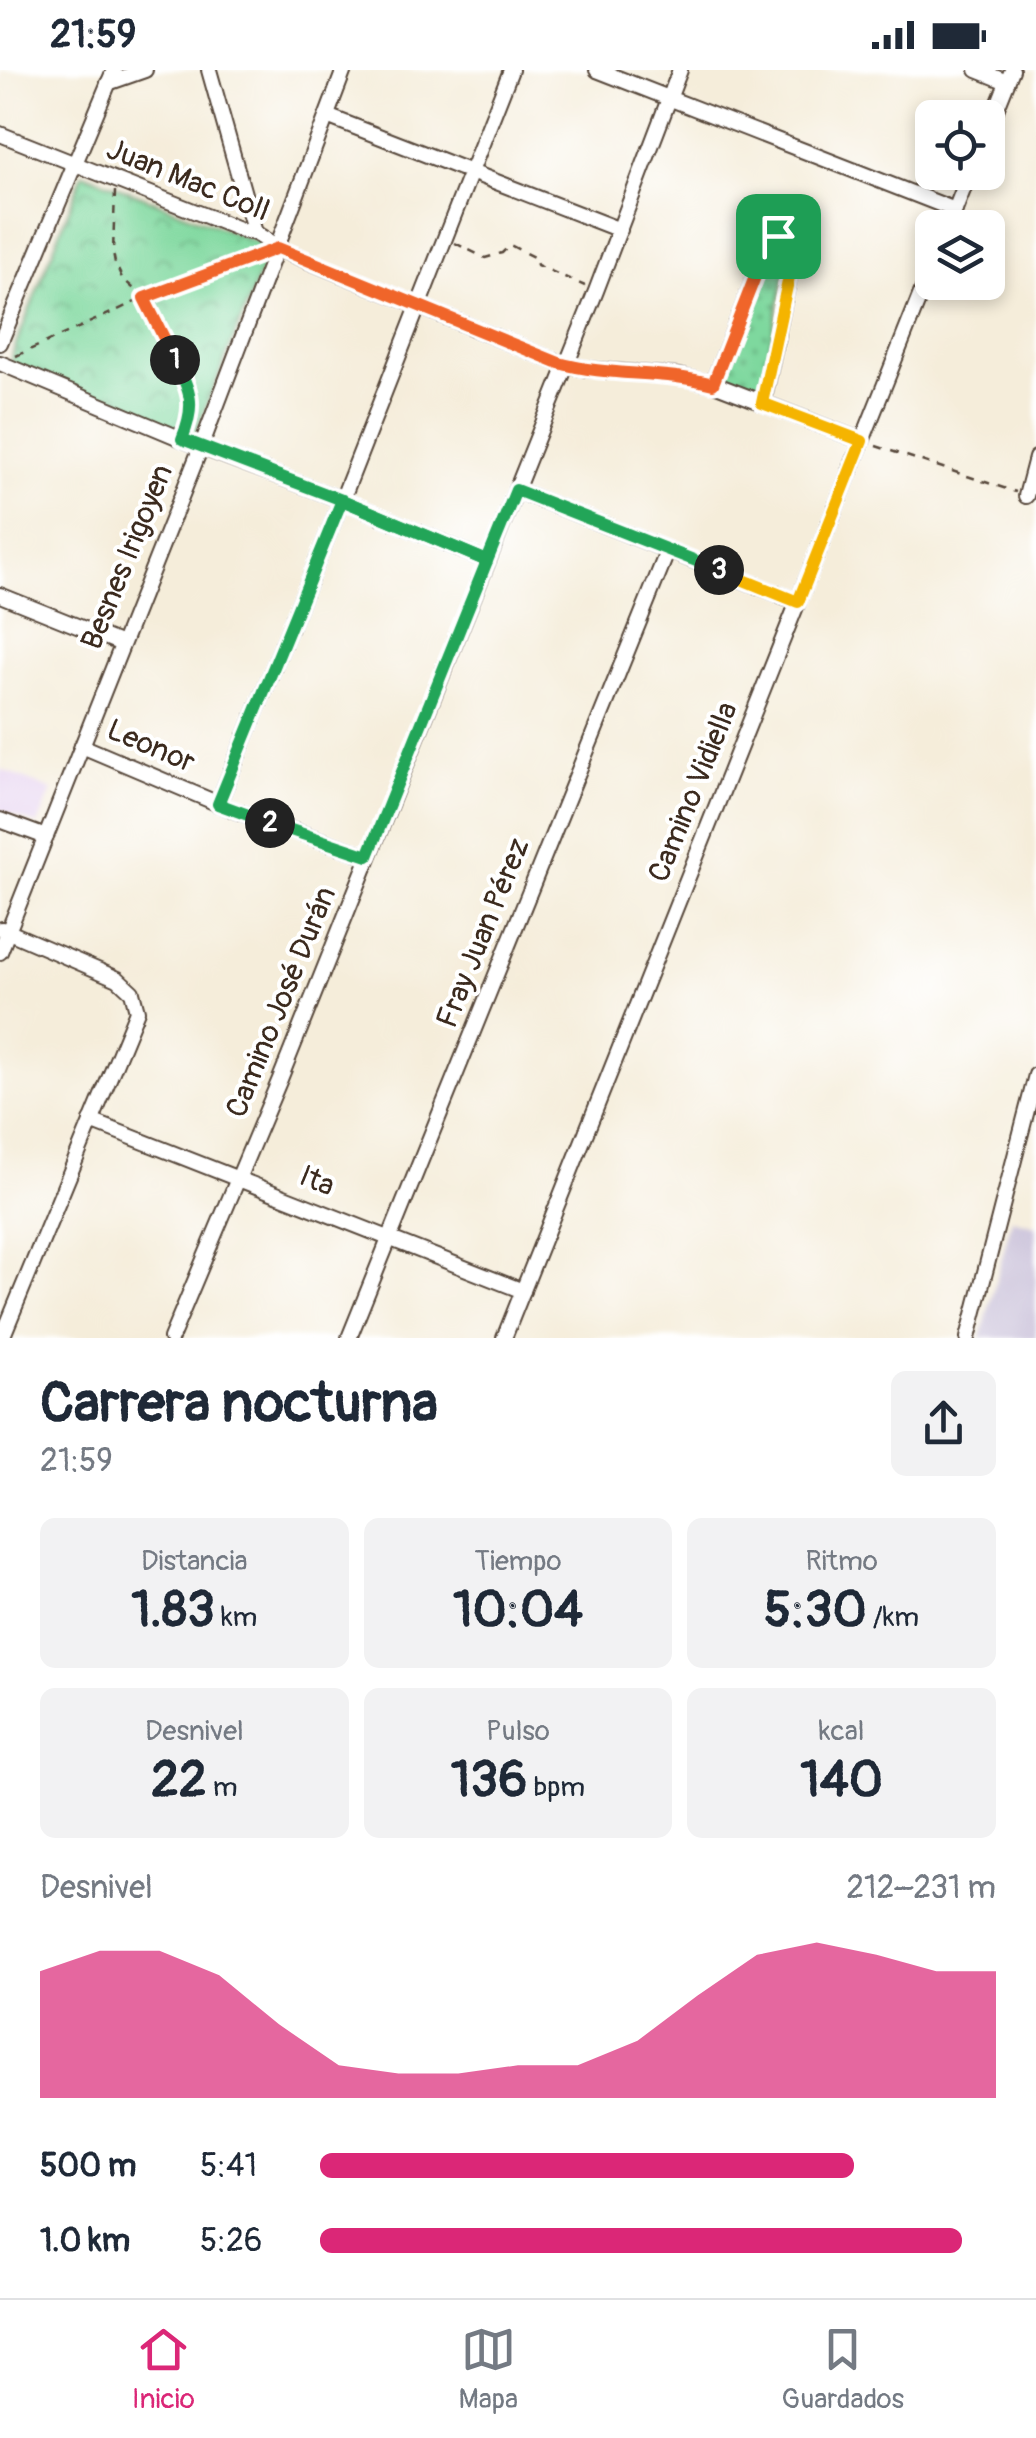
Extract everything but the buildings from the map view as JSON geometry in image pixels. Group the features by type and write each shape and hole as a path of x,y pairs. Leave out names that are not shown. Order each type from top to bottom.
{"street":[{"path":"0,342 111,76 144,70"},
{"path":"209,70 255,233"},
{"name":"Besnes Irigoyen","path":"0,952 4,930 46,838 201,448 344,70"},
{"path":"218,804 511,70"},
{"path":"598,70 955,210 963,190"},
{"name":"Camino José Durán","path":"171,1338 596,291 680,70"},
{"path":"978,70 1010,76 1000,100"},
{"path":"327,116 620,230"},
{"name":"Juan Mac Coll","path":"0,134 255,233 278,248 565,365 678,376 713,384 862,441"},
{"path":"713,384 769,241 783,235 794,244 793,258 762,403"},
{"name":"Camino Vidiella","path":"504,1338 918,300"},
{"path":"0,363 201,448 342,500 487,561"},
{"path":"1026,496 1036,458"},
{"path":"516,490 798,602"},
{"name":"Fray Juan Pérez","path":"349,1338 668,550"},
{"path":"0,595 122,644"},
{"name":"Leonor","path":"82,746 218,804 368,856"},
{"path":"0,820 46,838"},
{"path":"2,1338 137,1011 132,993 118,979 4,930"},
{"path":"968,1338 1036,1075"},
{"name":"Ita","path":"91,1121 523,1291"}],"path":[{"path":"115,180 115,263 122,278 144,298 187,383 191,397 182,439"},
{"path":"445,239 485,258 502,253 510,245 535,258 537,265 596,291"},
{"path":"18,355 144,298 278,248"},
{"path":"862,441 1026,496"}],"shaded area":[{"path":"0,769 52,790 38,825 0,810"},
{"path":"1012,1219 1036,1225 1036,1338 981,1338"}],"green space":[{"path":"83,173 265,245 269,251 194,437 13,365 11,357"},
{"path":"780,239 790,248 761,390 756,393 721,376 769,249"}],"route":[{"path":"778,236 769,241 713,384 678,376 586,369 559,363 278,248 144,298 191,397 182,439 342,500 487,561 368,856 218,804 342,500 415,531 487,561 516,490 798,602 862,441 762,403 793,258 792,240 778,236"}]}
